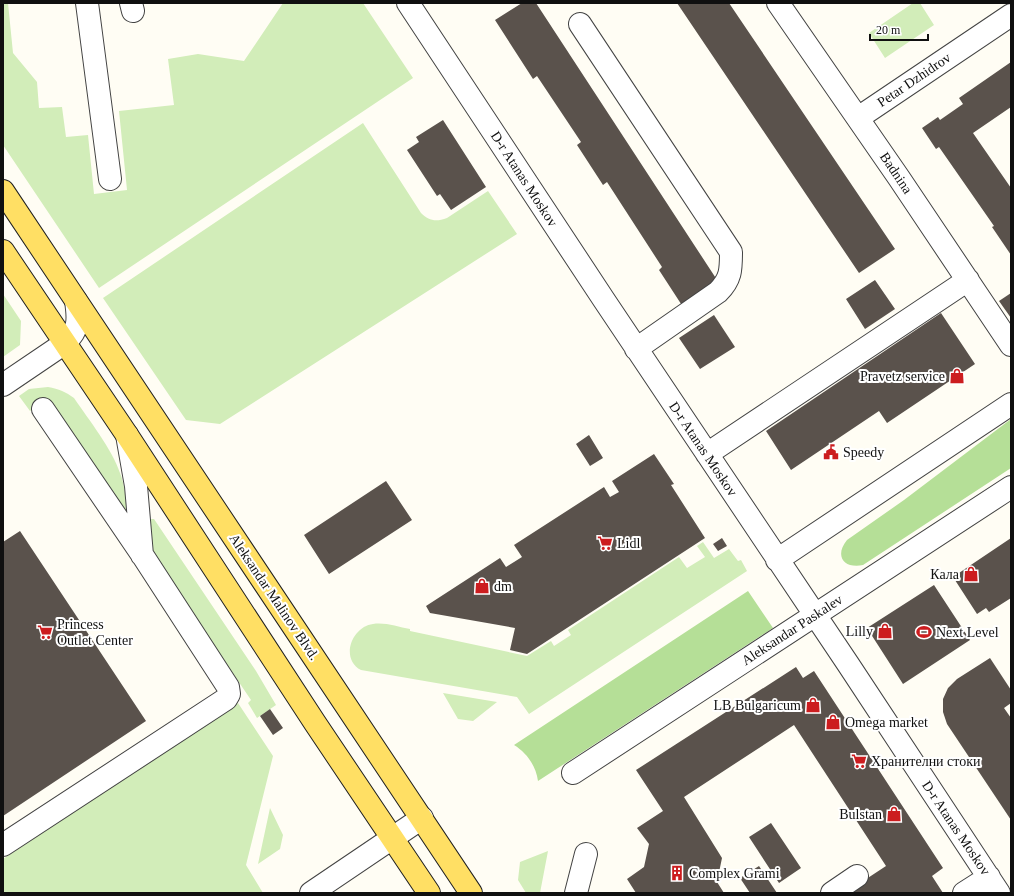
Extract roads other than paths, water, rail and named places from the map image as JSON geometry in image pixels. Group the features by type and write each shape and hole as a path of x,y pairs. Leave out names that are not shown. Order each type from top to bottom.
{"main road":[{"name":"Aleksandar Malinov Blvd.","path":"3,190 471,893"},
{"path":"3,251 127,435 315,723 429,893"}],"street":[{"path":"87,3 110,179"},
{"name":"D-r Atanas Moskov","path":"408,3 636,349 994,885"},
{"name":"Badnina","path":"778,3 858,118 1011,345"},
{"name":"Petar Dzhidrov","path":"858,118 1011,15"},
{"path":"580,24 731,252 731,270 726,284 718,292 636,349"},
{"path":"707,454 968,280"},
{"name":"Aleksandar Malinov Blvd.","path":"65,343 73,335 77,326 78,316 76,301"},
{"path":"3,385 65,343"},
{"path":"777,560 1011,404"},
{"path":"3,845 226,699 229,694 228,687 43,409"},
{"path":"127,435 136,486 142,556"},
{"name":"Aleksandar Paskalev","path":"573,773 1011,487"},
{"path":"311,893 422,818"},
{"path":"576,893 586,854"},
{"path":"832,893 857,876"},
{"path":"964,893 994,885"}],"place":[{"name":"Pravetz service","path":"957,376"},
{"name":"Speedy","path":"831,452"},
{"name":"Lidl","path":"605,543"},
{"name":"Кала","path":"971,574"},
{"name":"dm","path":"482,586"},
{"name":"Lilly","path":"885,631"},
{"name":"Princess Outlet Center","path":"45,632"},
{"name":"Next Level","path":"924,632"},
{"name":"LB Bulgaricum","path":"813,705"},
{"name":"Omega market","path":"833,722"},
{"name":"Хранителни стоки","path":"859,761"},
{"name":"Bulstan","path":"894,814"},
{"name":"Complex Grami","path":"677,873"}]}
